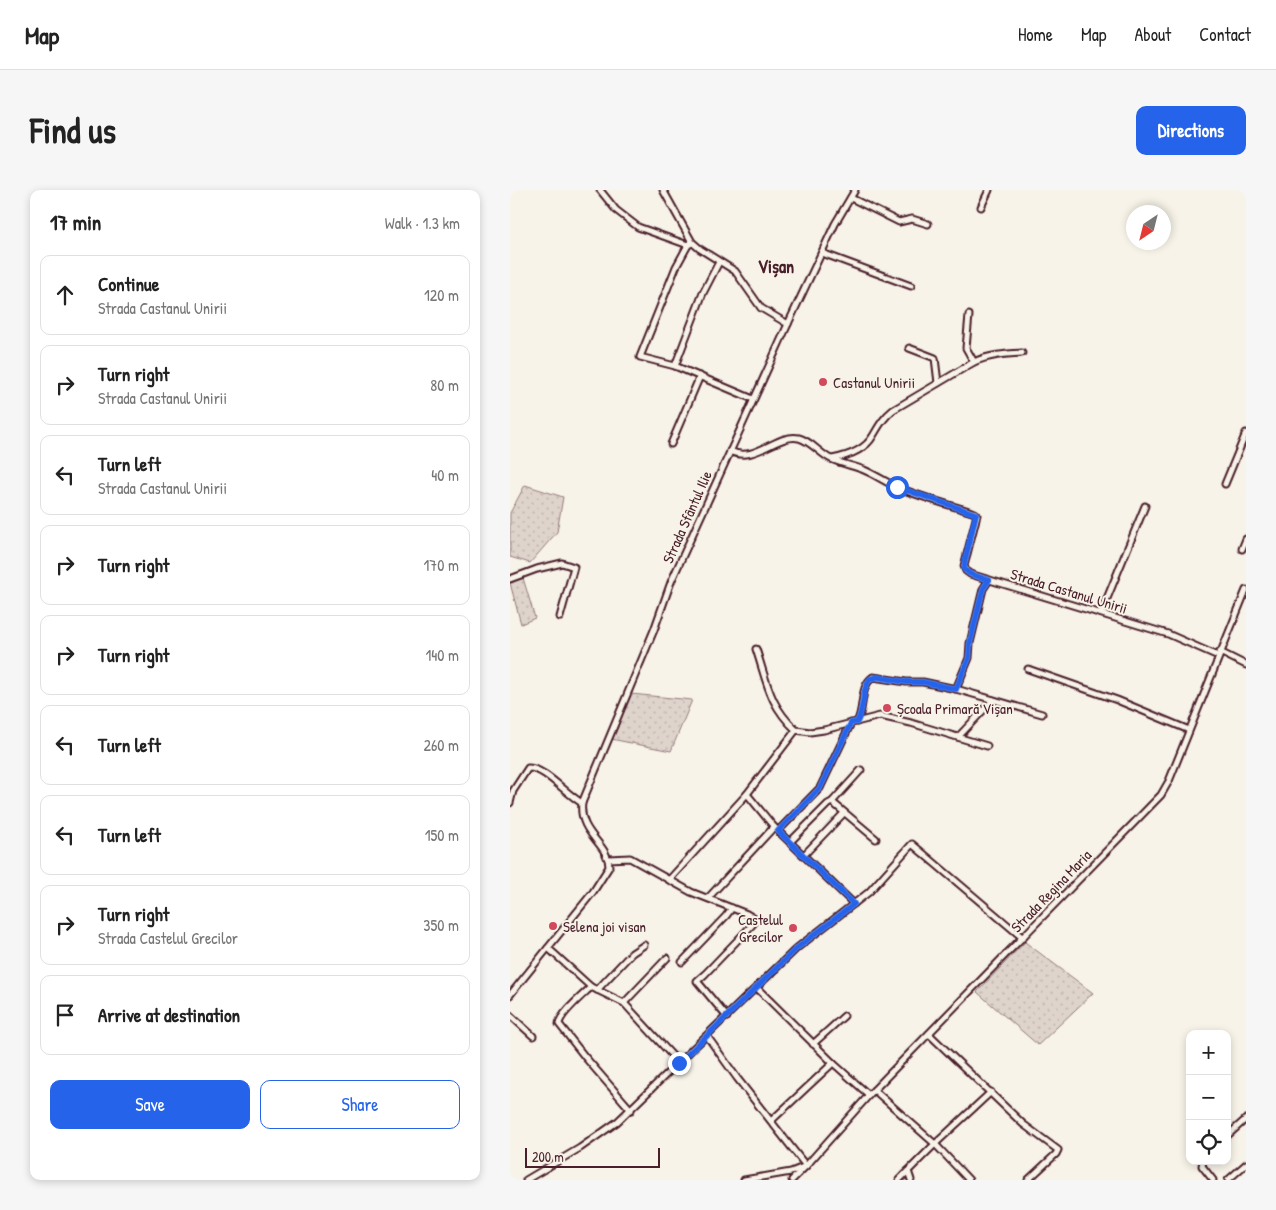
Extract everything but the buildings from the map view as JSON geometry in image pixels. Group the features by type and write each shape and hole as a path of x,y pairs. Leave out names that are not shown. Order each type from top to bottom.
{"street":[{"path":"600,190 616,210 638,227 690,244 734,272 761,308 788,324"},
{"path":"663,190 690,244"},
{"name":"Strada Sfântul Ilie","path":"582,803 672,582 753,399 835,224 855,190"},
{"path":"981,207 989,190"},
{"path":"851,198 899,222 912,219 928,224"},
{"path":"690,244 676,267 640,357 674,366 753,399"},
{"path":"822,253 911,286"},
{"path":"674,366 703,293 719,262"},
{"path":"969,315 966,348 974,362"},
{"path":"909,348 936,358 938,383"},
{"path":"832,459 861,449 871,440 884,417 974,362 982,358 1022,353"},
{"path":"671,444 700,376"},
{"path":"1224,484 1246,433"},
{"name":"Strada Castanul Unirii","path":"730,452 750,453 784,440 796,438 804,440 826,457 865,470 914,494 975,513 977,515 964,569 970,574 1168,634 1245,662"},
{"path":"1101,613 1145,506"},
{"path":"1242,549 1246,539"},
{"path":"510,579 537,569 562,563 574,567 560,617"},
{"path":"956,689 969,658 970,643 983,589 989,580"},
{"name":"Strada Regina Maria","path":"792,1180 869,1095 1161,795 1169,781 1246,590"},
{"path":"756,649 768,690 777,709 796,730 810,732 824,730 880,716 987,746"},
{"path":"1028,670 1117,700 1189,730"},
{"path":"708,898 776,829 820,788 854,722 861,715 865,687 873,677 906,682 923,682 956,689 1042,714"},
{"path":"958,737 993,700"},
{"path":"668,880 747,794 796,730"},
{"path":"510,803 511,790 528,768 533,768 582,803 582,817 608,859 609,867 510,995"},
{"path":"790,842 832,802 861,770"},
{"path":"747,794 776,829 854,904"},
{"path":"832,802 876,838"},
{"path":"804,855 844,812"},
{"path":"526,1180 580,1148 631,1110 797,948 869,892 912,844 1023,938"},
{"path":"608,859 630,858 691,892 752,916 755,919 755,922 697,981 727,1017"},
{"path":"682,962 732,908"},
{"path":"597,990 632,952 644,945"},
{"path":"548,948 591,987 624,1003 679,1063"},
{"path":"624,1003 666,958"},
{"path":"591,987 558,1023 631,1110"},
{"path":"756,988 833,1063 869,1095"},
{"path":"510,1015 533,1036"},
{"path":"813,1044 844,1016"},
{"path":"929,1034 1023,1124 1058,1150 1028,1180"},
{"path":"707,1036 737,1078 806,1166 790,1172 744,1180"},
{"path":"771,1121 833,1063"},
{"path":"874,1090 935,1144 969,1180"},
{"path":"899,1180 991,1092"},
{"path":"1231,1132 1246,1118"},
{"path":"1228,1180 1246,1164"},
{"path":"1202,1165 1213,1180"},
{"path":"908,1171 911,1180"}],"shaded area":[{"path":"525,485 563,497 557,532 530,563 510,557 510,513"},
{"path":"523,578 535,618 521,624 510,583"},
{"path":"631,694 692,700 671,751 611,739"},
{"path":"1025,942 1093,993 1038,1045 977,992"}],"place":[{"name":"Castanul Unirii","path":"823,382"},
{"name":"Școala Primară Vișan","path":"887,708"},
{"name":"Selena joi visan","path":"553,926"},
{"name":"Castelul Grecilor","path":"793,928"}],"district":[{"name":"Vișan","path":"776,266"}],"route":[{"path":"679,1063 797,948 854,904 778,831 820,788 851,723 857,722 861,715 865,687 870,679 877,677 906,682 923,682 956,689 969,658 970,643 983,589 989,580 970,574 964,569 977,515 897,487"}]}
